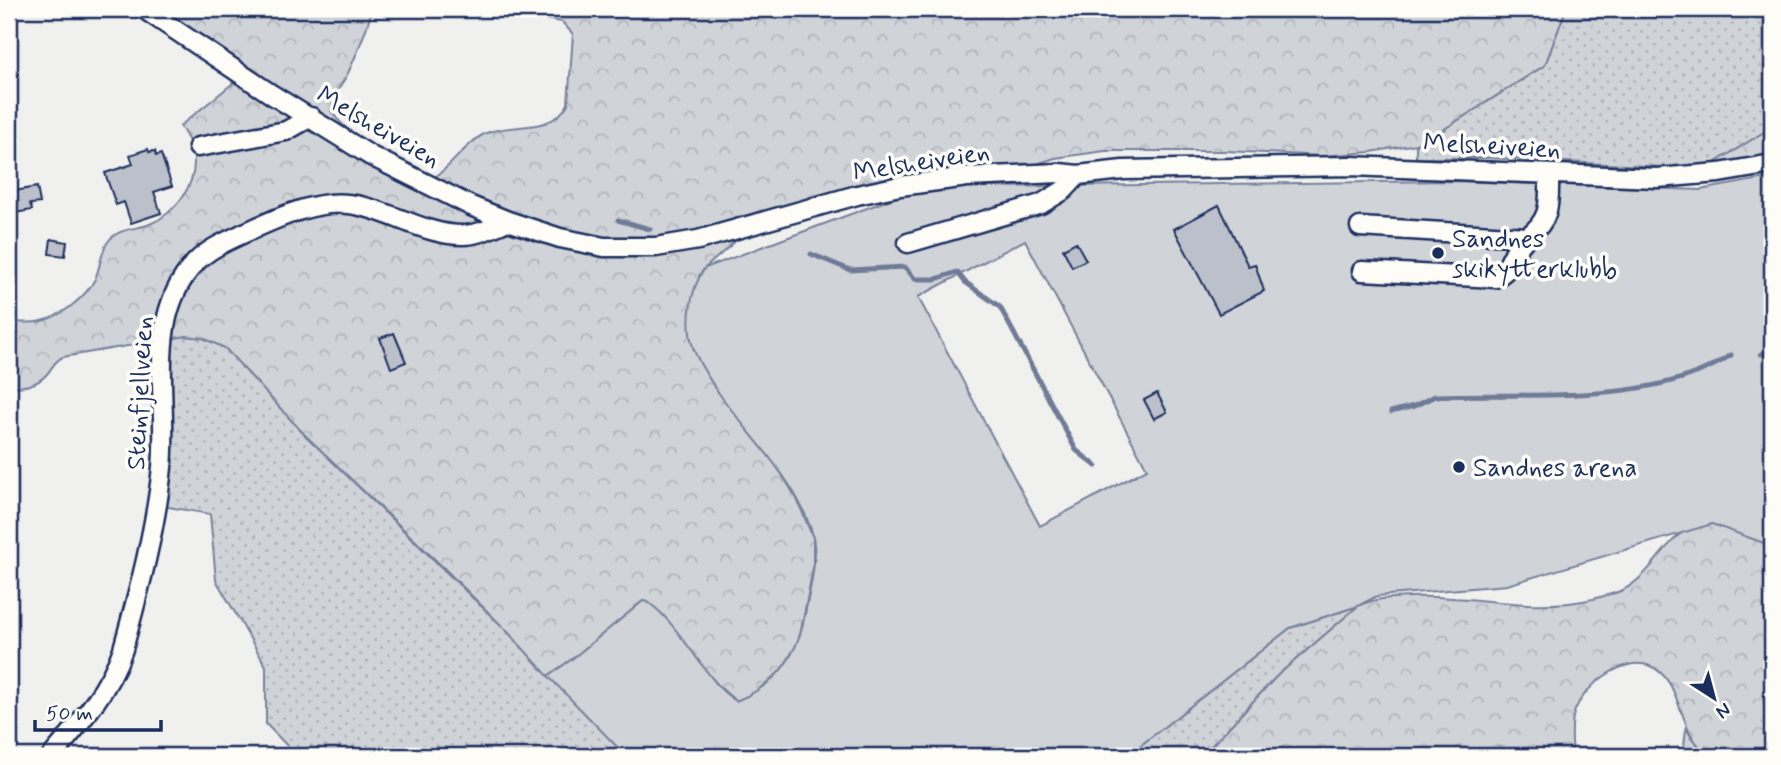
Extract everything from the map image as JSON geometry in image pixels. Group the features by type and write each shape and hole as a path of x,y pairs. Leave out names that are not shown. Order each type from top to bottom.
{"street":[{"name":"Melsheiveien","path":"144,9 371,156 471,206 508,221 570,241 604,247 656,247 721,234 857,195 900,186 1000,175 1351,166 1657,178 1719,173 1772,164"},
{"path":"198,147 286,131 310,117"},
{"path":"1362,271 1496,278 1505,271 1527,237 1542,224 1548,208 1549,174"},
{"path":"908,243 1041,204 1064,190 1078,175"},
{"name":"Steinfjellveien","path":"52,756 104,691 115,672 123,649 156,506 162,468 164,330 173,296 196,262 215,247 260,226 301,210 331,204 366,206 433,229 463,235 485,231 508,221"},
{"path":"1360,227 1527,237"}],"green space":[{"path":"136,9 372,9 359,48 335,95 331,111 341,123 365,142 435,177 484,134 541,124 560,114 568,104 573,34 562,22 512,13 506,9 1566,9 1545,65 1438,133 1416,144 1371,152 1323,156 1227,151 1105,151 1055,158 1021,169 756,223 699,276 776,465 797,499 813,538 813,568 799,641 781,671 753,694 736,701 711,678 668,625 643,601 548,676 446,570 304,434 225,348 203,338 186,336 63,357 39,381 25,386 9,387 9,322 37,322 65,311 91,286 111,238 121,232 150,224 175,207 187,190 194,161 188,138 180,126 232,84 234,76"},
{"path":"1566,9 1772,9 1772,127 1705,169 1488,158 1416,158 1416,144 1438,133 1545,65"},
{"path":"1772,127 1772,153 1705,169"},
{"name":"Sandnes arena","path":"1772,177 1772,546 1712,524 1507,585 1377,596 1358,606 1290,628 1127,756 626,756 548,676 643,601 662,614 715,682 736,701 773,679 795,646 804,619 813,574 811,529 788,482 723,399 696,355 690,334 690,310 695,287 705,268 921,188 1453,181 1700,190","holes":["1025,240 1147,469 1040,526 918,297"]},
{"path":"186,336 203,338 225,348 304,434 507,631 626,756 297,756 266,724 266,666 216,580 210,514 156,505 163,340"},
{"path":"1705,522 1772,538 1772,756 1712,756 1700,748 1669,683 1661,673 1650,666 1639,664 1627,665 1604,676 1578,703 1573,718 1573,756 1202,756 1277,676 1364,603 1410,597 1525,604 1570,603 1593,599 1620,591 1632,584 1685,530"},
{"path":"1358,606 1277,676 1202,756 1127,756 1290,628"},
{"path":"1686,728 1694,741 1712,756 1683,756"}],"building":[{"path":"148,149 149,152 155,151 156,156 161,154 172,186 154,192 161,213 131,223 124,202 116,205 105,173 133,164 130,155"},
{"path":"37,187 40,203 30,204 32,210 9,214 9,192"},
{"path":"1219,205 1248,266 1255,264 1264,291 1219,314 1174,229"},
{"path":"51,239 67,242 65,256 49,254"},
{"path":"1076,242 1086,260 1072,267 1063,249"},
{"path":"394,333 406,362 391,368 380,338"},
{"path":"1157,393 1167,412 1154,419 1144,400"}],"waterway":[{"path":"618,220 650,229"},
{"path":"811,254 850,270 905,267 915,279 936,279 957,272 965,282 1000,307 1076,450 1096,466"},
{"path":"1761,354 1772,352"},
{"path":"1391,412 1414,406 1435,396 1588,394 1628,390 1665,383 1700,372 1731,355"}],"place":[{"name":"Sandnes skikytterklubb","path":"1438,253"},
{"name":"Sandnes arena","path":"1459,467"}]}
